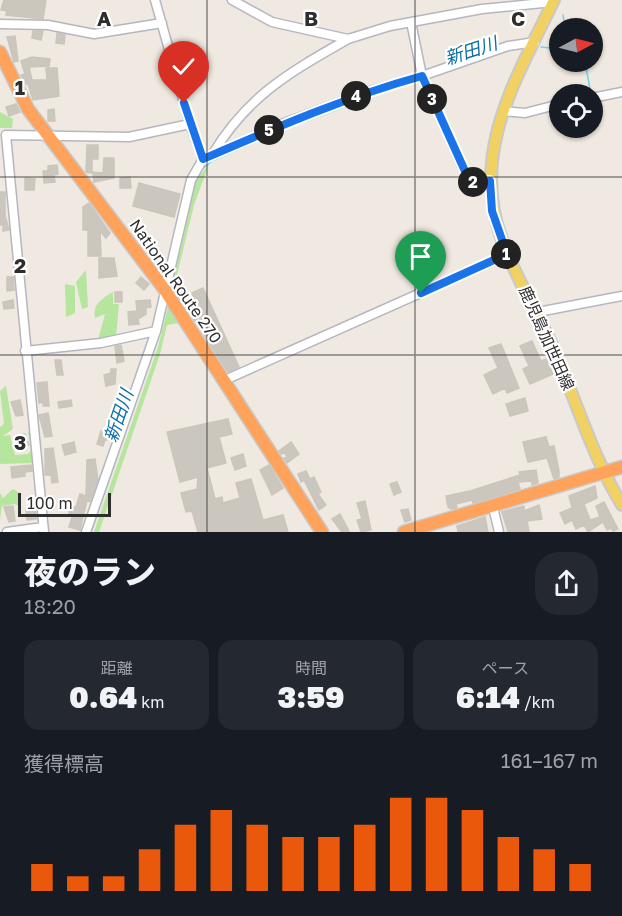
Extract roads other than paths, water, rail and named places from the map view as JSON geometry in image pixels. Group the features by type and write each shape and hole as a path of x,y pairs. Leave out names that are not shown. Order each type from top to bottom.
{"highway":[{"name":"National Route 270","path":"0,52 21,97 165,290 322,532"},
{"path":"404,532 622,467"}],"main road":[{"name":"鹿児島加世田線","path":"554,1 503,111 493,143 490,181 492,211 507,254 538,312 603,473 622,505"}],"street":[{"path":"155,0 189,124 208,157"},
{"path":"232,0 272,22 348,39"},
{"path":"86,532 156,331 191,180 254,100 289,73 348,39 411,22 482,9 554,1"},
{"path":"411,22 422,76 469,180 475,183 490,181"},
{"path":"0,24 48,25 94,34 162,23"},
{"path":"208,157 282,124 370,91 422,76 508,46 535,42"},
{"path":"603,96 622,92"},
{"path":"503,111 525,113 549,107"},
{"path":"7,532 43,530 6,135 129,137 189,124"},
{"path":"225,380 507,254"},
{"path":"538,312 622,296"},
{"path":"26,351 101,343 156,331"},
{"path":"493,507 499,532"}],"waterway":[{"name":"新田川","path":"541,47 549,48"},
{"path":"587,72 591,94 605,91"},
{"name":"新田川","path":"302,123 394,88"},
{"name":"新田川","path":"202,169 212,161 285,129"},
{"name":"新田川","path":"91,532 156,343"}]}
